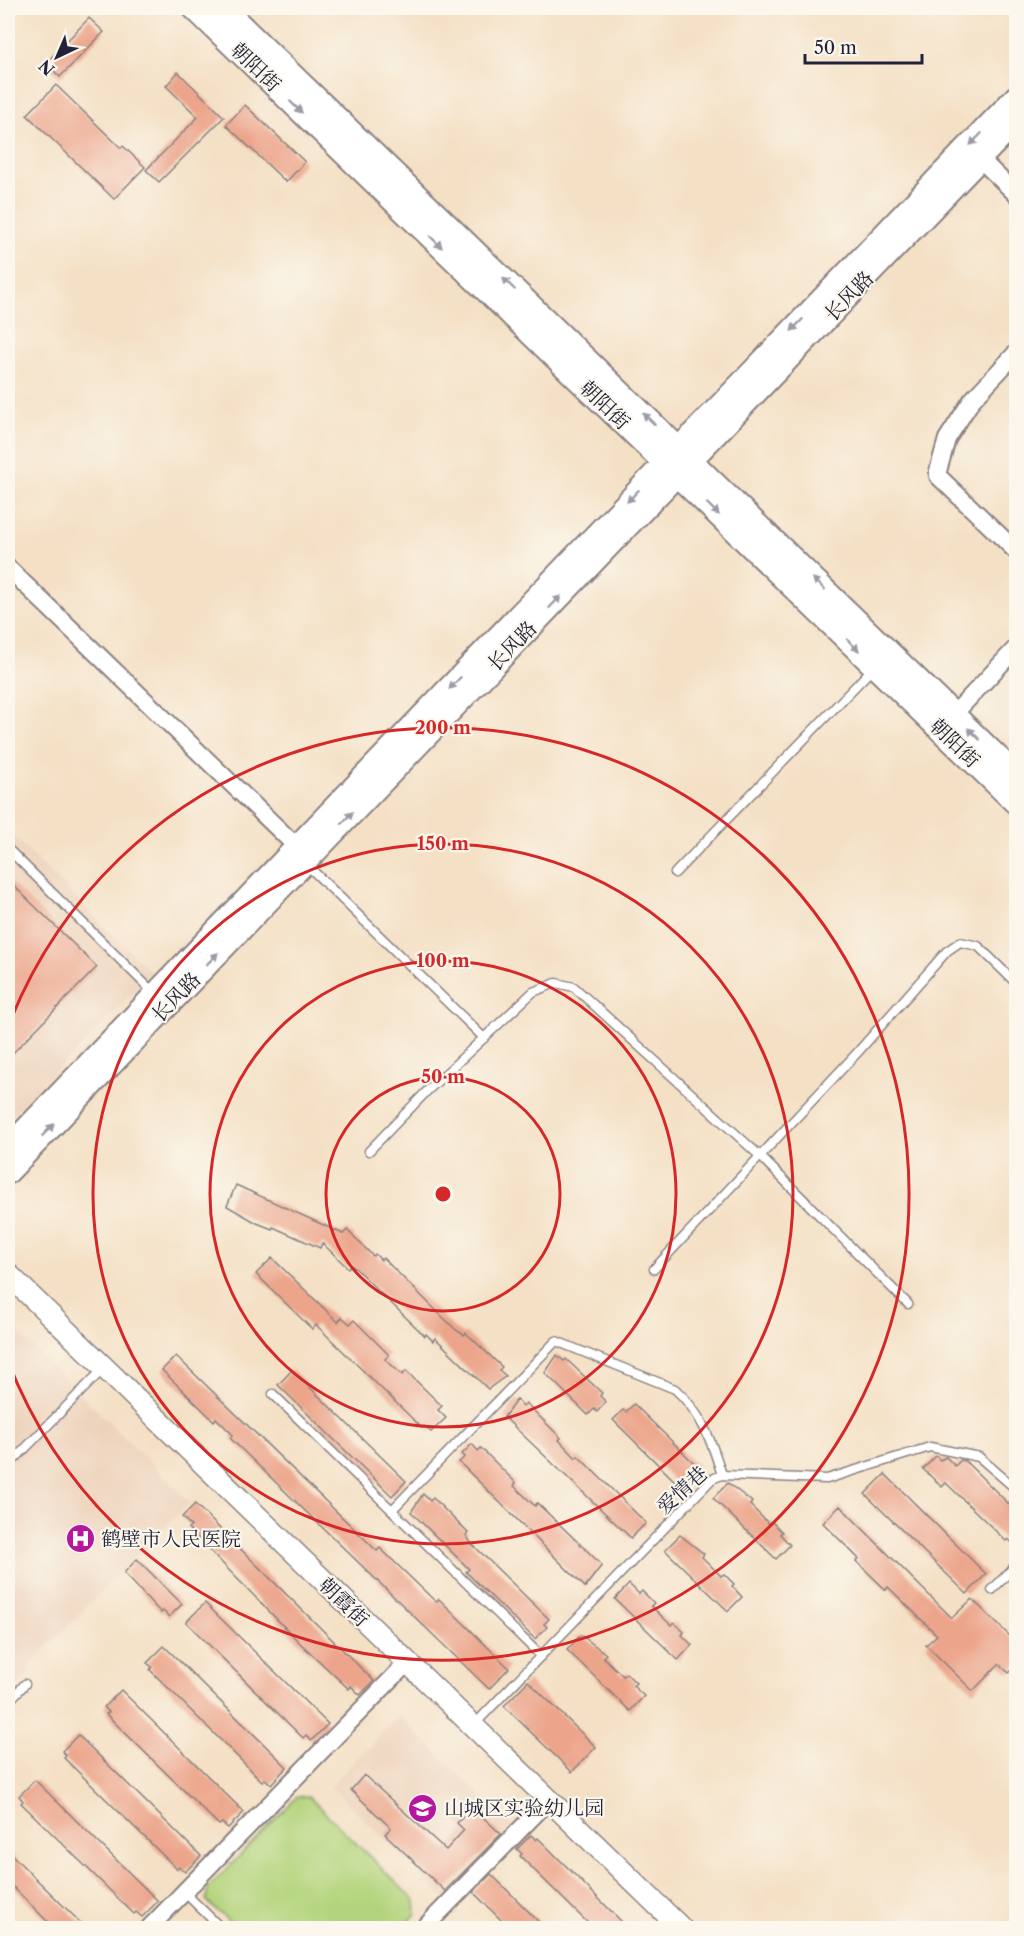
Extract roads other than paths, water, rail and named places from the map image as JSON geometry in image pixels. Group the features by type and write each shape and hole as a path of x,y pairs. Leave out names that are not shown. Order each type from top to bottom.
{"main road":[{"name":"朝阳街","path":"194,8 678,462 954,714 1017,775"},
{"name":"朝阳街","path":"223,8 678,462 875,666 1017,803"},
{"name":"长风路","path":"8,1172 301,855 678,462 1017,97"},
{"name":"长风路","path":"678,462 1017,121"},
{"name":"长风路","path":"8,1148 156,994 301,855"}],"street":[{"path":"980,159 1017,194"},
{"path":"1017,353 972,400 946,439 938,476 1017,551"},
{"path":"8,568 301,855"},
{"path":"954,714 1017,648"},
{"name":"朝霞街","path":"8,1275 681,1929"},
{"path":"148,1929 407,1663"},
{"path":"424,1929 549,1800"}],"lane":[{"path":"675,873 875,666"},
{"path":"8,849 156,994"},
{"path":"301,855 484,1038"},
{"path":"654,1269 953,946 960,942 978,946 1017,983"},
{"path":"369,1151 533,992 556,983 574,987 760,1156 908,1304"},
{"path":"392,1510 556,1341 675,1389 684,1397 708,1431 722,1475"},
{"path":"8,1466 104,1368"},
{"path":"273,1394 541,1656"},
{"name":"爱情巷","path":"473,1727 712,1479 722,1475 827,1479 930,1447 979,1457 993,1466 1017,1489"},
{"path":"992,1590 1017,1565"},
{"path":"8,1702 25,1684"},
{"path":"184,1892 221,1929"}],"place":[{"name":"鹤壁市人民医院","path":"80,1539"},
{"name":"山城区实验幼儿园","path":"423,1808"}]}
